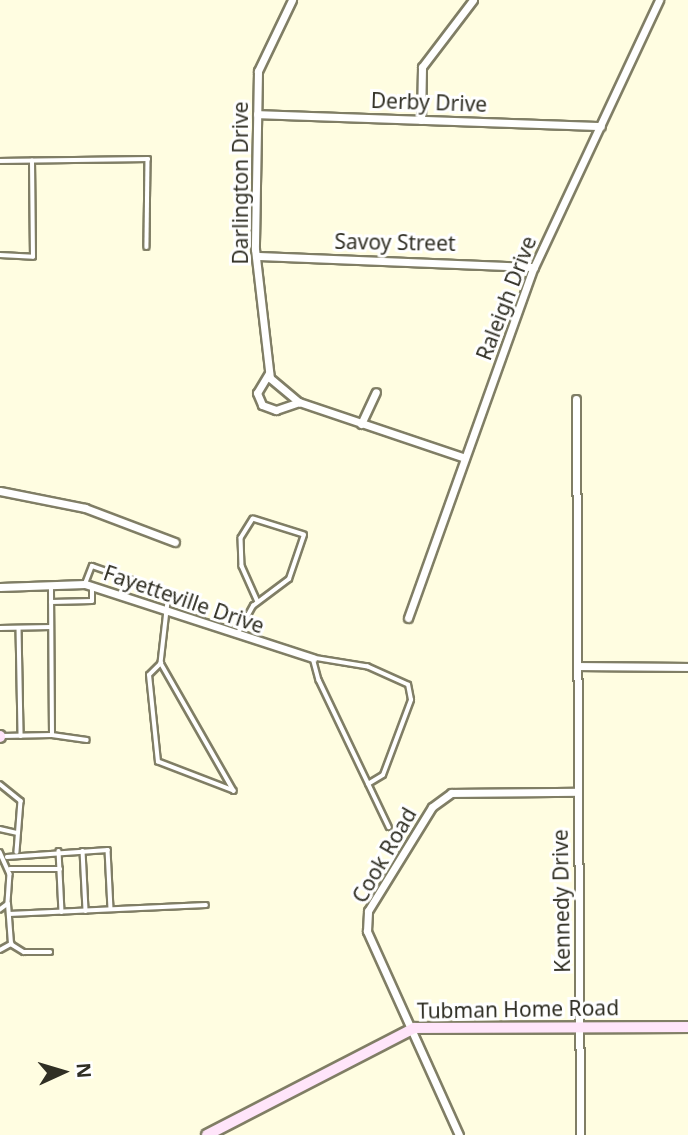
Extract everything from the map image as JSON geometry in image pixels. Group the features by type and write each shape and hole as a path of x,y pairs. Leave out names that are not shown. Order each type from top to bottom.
{"street":[{"name":"Darlington Drive","path":"292,0 258,71 256,256 269,373 282,394 299,402 465,458"},
{"path":"421,120 422,67 473,0"},
{"name":"Raleigh Drive","path":"408,618 534,267 659,0"},
{"name":"Derby Drive","path":"257,114 601,126"},
{"name":"Savoy Street","path":"256,256 534,267"},
{"name":"Darlington Drive","path":"269,373 257,393 262,405 276,410 299,402"},
{"path":"361,424 376,392"},
{"name":"Kennedy Drive","path":"576,399 580,1135"},
{"path":"0,491 85,508 175,542"},
{"name":"Fayetteville Drive","path":"0,587 89,585 313,658"},
{"path":"578,666 688,667"},
{"name":"Cook Road","path":"459,1135 414,1028 367,930 368,911 432,807 452,793 578,792"},
{"name":"Tubman Home Road","path":"207,1135 414,1028 580,1025 688,1027"}],"lane":[{"path":"0,161 148,159 148,247"},
{"path":"0,255 33,257 32,161"},
{"path":"237,635 258,602 289,579 304,535 254,519 241,538 242,566 258,602"},
{"path":"51,602 92,601 89,585 92,566 169,593 169,612 161,663 149,676 158,762 234,791 196,718 161,663"},
{"path":"51,585 52,735"},
{"path":"0,628 51,627"},
{"path":"19,628 21,736"},
{"path":"313,658 368,667 408,685 411,699 383,775 368,784"},
{"path":"313,658 389,827"},
{"path":"0,736 52,735 87,740"},
{"path":"0,784 19,794 17,852"},
{"path":"0,829 19,833"},
{"path":"7,857 17,852 108,850 111,910"},
{"path":"59,851 62,912"},
{"path":"83,851 86,911"},
{"path":"0,852 7,857 10,869 8,904 11,944"},
{"path":"10,869 60,869"},
{"path":"0,910 8,904"},
{"path":"9,915 206,905"},
{"path":"0,950 11,944"},
{"path":"11,944 24,952 50,953"}]}
